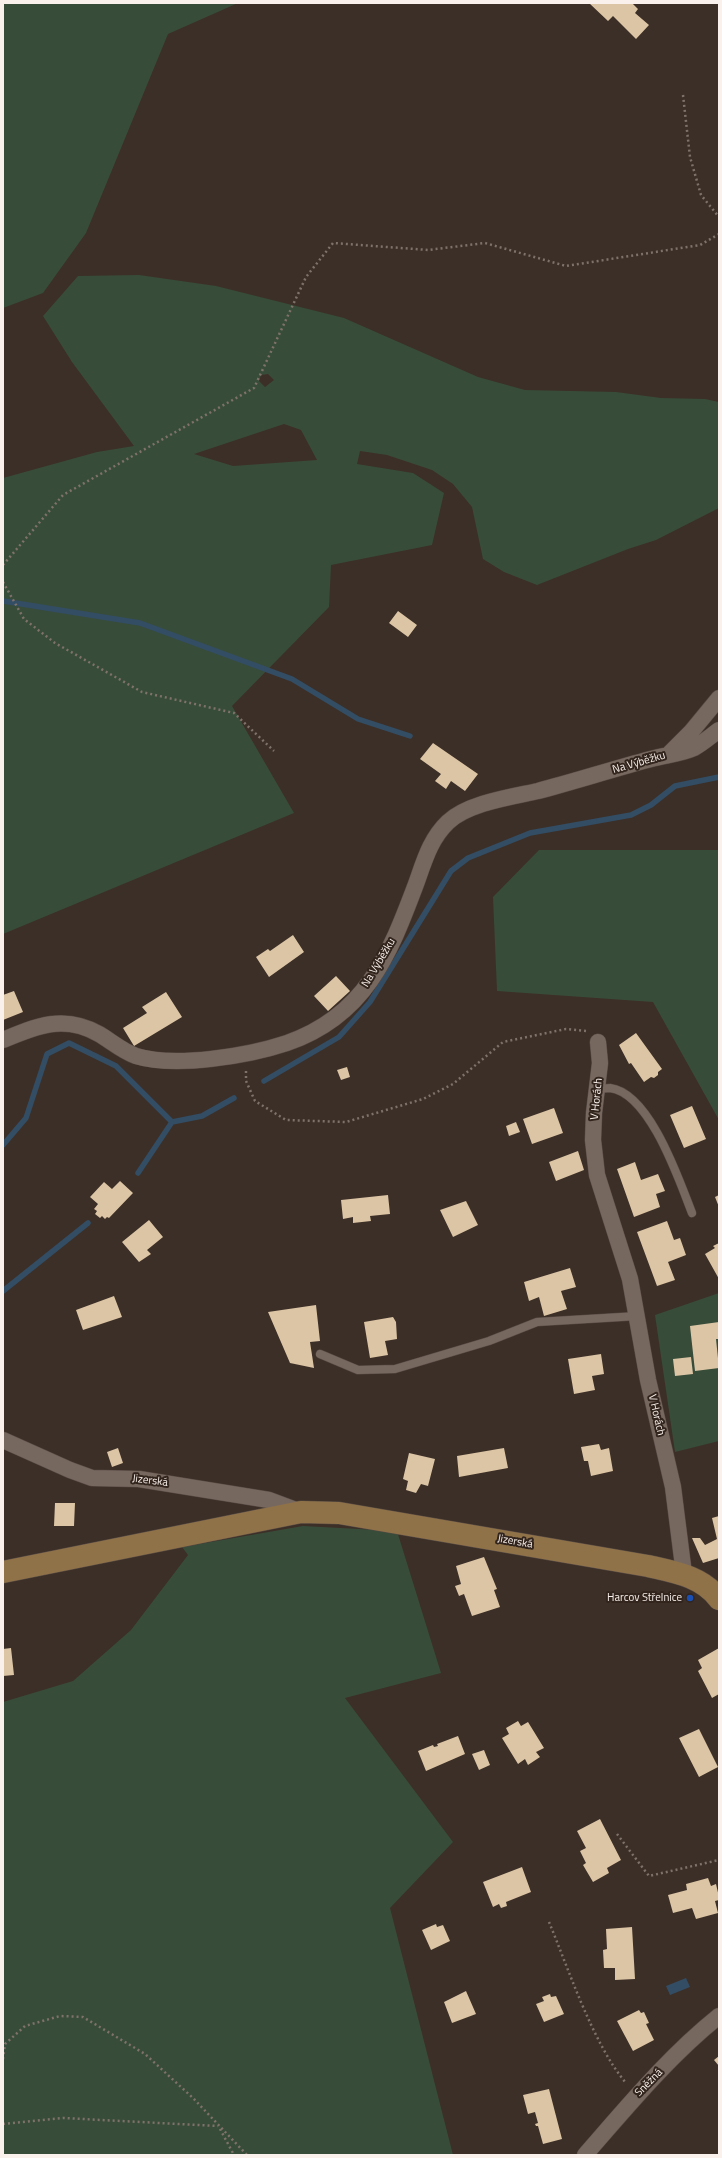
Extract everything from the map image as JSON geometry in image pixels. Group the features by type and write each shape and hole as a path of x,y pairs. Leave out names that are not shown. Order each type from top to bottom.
{"street":[{"path":"669,754 691,732 719,698"},
{"name":"Na Výběžku","path":"3,1040 43,1024 59,1022 96,1032 119,1048 135,1055 155,1060 173,1062 248,1053 285,1043 313,1033 329,1024 355,1000 370,982 390,949 432,842 450,820 491,802 577,781 693,748 719,730"},
{"name":"V Horách","path":"598,1042 600,1063 593,1140 597,1175 630,1279 638,1316 648,1380 673,1487 684,1574"},
{"name":"Jizerská","path":"3,1440 70,1470 92,1478 147,1480 269,1500 301,1512"},
{"name":"Jizerská","path":"3,1572 301,1512 339,1513 461,1533 684,1574 717,1592"},
{"name":"Sněžná","path":"585,2155 637,2095 719,2016"}],"lane":[{"path":"598,1089 611,1088 623,1093 641,1107 666,1148 692,1213"},
{"path":"320,1354 358,1370 395,1369 489,1341 537,1322 638,1316"}],"path":[{"path":"683,95 690,157 701,195 719,217"},
{"path":"3,565 63,495 254,388 306,277 333,243 428,250 485,243 566,266 700,245 719,234"},
{"path":"3,582 24,620 55,642 142,692 234,713 274,751"},
{"path":"248,1053 246,1080 255,1101 286,1120 346,1122 429,1096 453,1084 503,1042 566,1029 582,1029 589,1032 598,1042"},
{"path":"617,1834 649,1876 719,1860"},
{"path":"549,1922 605,2052 623,2079 637,2095"},
{"path":"3,2058 5,2044 25,2026 60,2016 83,2017 145,2054 192,2098 247,2155"},
{"path":"3,2124 63,2118 219,2126"},
{"path":"219,2126 234,2155"}],"green space":[{"path":"3,3 238,3 168,34 86,233 43,293 3,308"},
{"path":"139,275 216,286 344,318 478,377 525,390 616,392 661,398 705,399 719,402 719,508 656,540 628,549 537,585 504,572 483,559 472,507 453,484 432,470 387,455 360,451 357,464 413,473 444,493 432,545 331,565 329,607 232,706 294,813 3,934 3,478 97,452 134,446 72,362 43,316 78,276","holes":["268,374 274,380 265,387 259,381 261,375","284,424 301,430 317,460 233,466 194,454"]},
{"path":"539,850 719,850 719,1120 653,1002 497,991 493,897"},
{"path":"719,1293 719,1441 675,1452 655,1315"},
{"path":"303,1526 397,1531 441,1673 345,1698 453,1842 390,1908 453,2155 3,2155 3,1702 73,1681 131,1630 188,1555 182,1547"}],"water":[{"path":"686,1978 690,1987 670,1995 666,1986"}],"building":[{"path":"589,3 632,3 638,9 635,13 649,25 636,39 613,16 608,21"},
{"path":"398,611 417,625 408,637 389,623"},
{"path":"433,743 478,774 465,791 451,781 446,789 435,781 441,774 420,759"},
{"path":"293,935 304,952 269,977 256,957 268,949 270,951"},
{"path":"336,976 350,991 328,1011 314,996"},
{"path":"14,991 23,1012 3,1020 3,995"},
{"path":"166,992 182,1017 134,1046 123,1028 147,1013 142,1007"},
{"path":"636,1033 662,1069 654,1078 651,1077 644,1082 631,1063 629,1064 619,1045"},
{"path":"347,1067 350,1077 341,1080 337,1070"},
{"path":"692,1106 706,1139 684,1148 670,1115"},
{"path":"554,1108 563,1133 532,1144 523,1119"},
{"path":"516,1122 520,1132 509,1136 506,1126"},
{"path":"578,1151 584,1170 556,1181 549,1162"},
{"path":"635,1162 641,1180 658,1174 665,1191 656,1194 660,1207 634,1217 617,1169"},
{"path":"120,1181 133,1193 109,1218 107,1217 105,1219 102,1216 100,1218 95,1214 97,1211 94,1209 98,1204 90,1197 104,1182 112,1189"},
{"path":"388,1195 390,1214 370,1216 371,1221 353,1223 353,1217 343,1219 341,1200"},
{"path":"719,1195 719,1207 715,1197"},
{"path":"466,1201 478,1225 453,1237 440,1210"},
{"path":"149,1220 163,1237 147,1250 151,1254 139,1262 122,1242"},
{"path":"667,1221 674,1240 680,1238 686,1255 668,1262 675,1280 657,1286 637,1232"},
{"path":"719,1243 719,1279 705,1254 715,1248 713,1246"},
{"path":"570,1268 576,1287 561,1291 567,1309 544,1316 539,1297 529,1301 524,1282"},
{"path":"114,1296 122,1317 83,1330 76,1310"},
{"path":"316,1305 320,1341 310,1342 314,1368 290,1363 268,1312"},
{"path":"393,1317 396,1322 397,1339 385,1341 388,1355 370,1358 364,1322"},
{"path":"719,1322 719,1339 716,1339 719,1368 695,1371 690,1326"},
{"path":"601,1354 604,1374 592,1376 595,1390 574,1394 568,1359"},
{"path":"691,1357 693,1374 675,1376 673,1359"},
{"path":"599,1444 601,1450 609,1448 613,1471 591,1476 588,1461 584,1461 581,1447"},
{"path":"118,1448 123,1463 112,1467 107,1452"},
{"path":"504,1448 508,1468 459,1477 457,1456"},
{"path":"409,1453 435,1459 428,1486 421,1484 416,1493 406,1490 408,1481 403,1479"},
{"path":"55,1503 75,1503 74,1526 54,1526"},
{"path":"719,1516 719,1558 703,1563 692,1538 700,1538 705,1545 717,1539 712,1518"},
{"path":"484,1557 497,1589 494,1590 500,1607 472,1616 464,1594 459,1596 455,1586 461,1584 456,1566"},
{"path":"11,1648 14,1675 3,1676 3,1649"},
{"path":"719,1648 719,1694 712,1698 698,1671 702,1668 698,1660"},
{"path":"518,1721 521,1726 528,1722 544,1748 536,1752 540,1757 528,1765 525,1759 518,1764 502,1738 509,1734 506,1728"},
{"path":"699,1729 718,1767 699,1777 679,1738"},
{"path":"458,1736 465,1754 426,1771 418,1751 433,1745 434,1747 438,1746 437,1744"},
{"path":"484,1750 490,1765 479,1770 472,1754"},
{"path":"600,1819 621,1860 607,1868 609,1873 593,1882 583,1865 586,1863 580,1851 586,1848 577,1831"},
{"path":"522,1867 531,1892 506,1902 507,1906 501,1908 499,1904 493,1907 483,1882"},
{"path":"708,1878 711,1886 716,1884 719,1900 715,1901 718,1913 696,1919 692,1908 673,1913 668,1895 687,1890 686,1884"},
{"path":"436,1924 437,1927 443,1925 450,1941 431,1950 422,1930"},
{"path":"632,1927 635,1979 615,1980 615,1968 604,1968 603,1950 607,1949 606,1929"},
{"path":"466,1991 476,2014 452,2023 444,2002"},
{"path":"550,1994 551,1997 556,1996 564,2014 544,2022 536,2004 544,2001 542,1997"},
{"path":"639,2010 641,2013 644,2012 649,2023 646,2024 654,2040 633,2051 617,2021"},
{"path":"719,2056 719,2066 714,2060"},
{"path":"549,2089 562,2139 543,2144 538,2126 535,2124 538,2123 535,2112 528,2114 523,2095"}],"waterway":[{"path":"3,601 140,623 292,679 358,719 410,736"},
{"path":"264,1081 339,1037 370,1002 451,871 468,858 530,833 631,815 651,805 675,786 719,777"},
{"path":"3,1145 26,1118 47,1054 69,1043 116,1066 172,1122 202,1116 234,1098"},
{"path":"138,1173 172,1122"},
{"path":"3,1291 88,1223"}],"place":[{"name":"Harcov Střelnice","path":"690,1598"}]}
